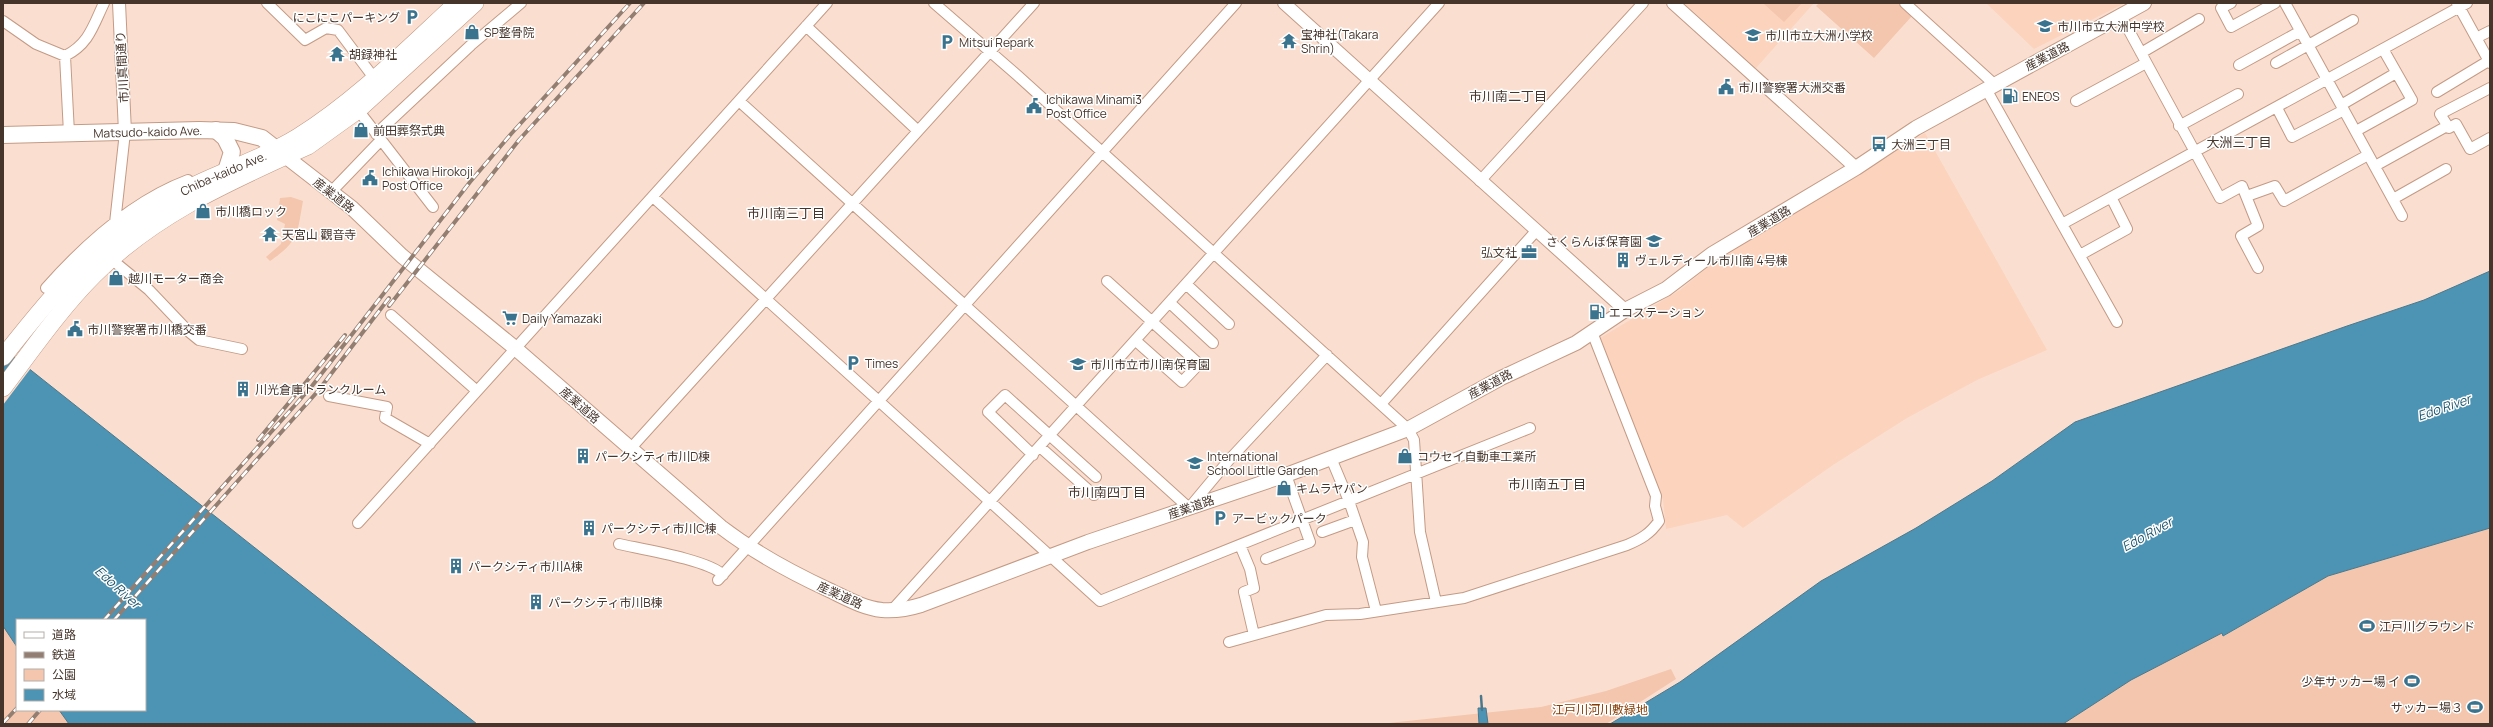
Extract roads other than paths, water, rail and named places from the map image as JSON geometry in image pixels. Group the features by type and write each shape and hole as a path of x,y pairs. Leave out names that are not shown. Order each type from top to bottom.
{"highway":[{"name":"Chiba-kaido Ave.","path":"3,388 77,293 111,259 148,228 180,207 280,152 296,138 322,121 374,78 457,3"},
{"name":"Chiba-kaido Ave.","path":"3,357 69,276 98,248 129,224 171,197 226,171 315,141 358,110 475,3"}],"main road":[{"name":"産業道路","path":"280,152 352,208 402,256 515,348 748,547 781,567 856,603 892,610 922,606 1049,557 1286,475 1408,429 1502,378 1576,343 1625,310 1666,289 1712,254 1856,168 1916,128 1990,86 2121,16 2139,4"},
{"name":"Matsudo-kaido Ave.","path":"3,135 216,130 251,134 280,152"},
{"path":"216,130 225,138 232,152 226,171"}],"street":[{"path":"3,21 36,44 65,56 78,50 85,43 104,3"},
{"name":"市川真間通り","path":"119,3 125,132"},
{"path":"267,3 305,40 326,28 338,30 374,78"},
{"path":"331,192 378,138 471,46 522,3"},
{"path":"358,523 827,3"},
{"path":"934,3 1215,253 1408,429 1414,440 1420,532 1436,602"},
{"path":"631,448 917,130 1034,3"},
{"path":"619,544 694,562 719,570 720,578 1236,3"},
{"path":"1284,3 1625,310"},
{"path":"892,610 991,502 1439,3"},
{"path":"1480,181 1643,3"},
{"path":"1673,3 1856,168"},
{"path":"1905,3 1990,86 2062,224 2117,322"},
{"path":"2231,3 2221,8 2230,27 2275,3"},
{"path":"2285,3 2402,216"},
{"path":"2062,224 2277,108 2461,4 2476,38 2489,61 2437,92"},
{"path":"2121,16 2179,126 2220,198 2242,186 2258,226 2241,236 2258,268"},
{"path":"2141,53 2199,19"},
{"path":"2276,63 2353,20"},
{"path":"806,26 917,130"},
{"path":"2476,38 2490,31"},
{"path":"2239,65 2300,32"},
{"path":"2356,131 2412,100 2383,49"},
{"path":"65,56 69,133"},
{"path":"2076,101 2146,63"},
{"path":"2277,108 2292,137 2342,108 2396,73"},
{"path":"2447,126 2440,114 2490,88"},
{"path":"2179,126 2238,94"},
{"path":"739,101 1189,508 1229,460 1327,355"},
{"path":"358,110 378,138 433,207"},
{"path":"2375,166 2447,126 2449,128 2456,124 2470,149 2490,138"},
{"path":"115,223 125,132"},
{"path":"2247,196 2275,186 2284,201 2368,155"},
{"path":"2393,199 2446,169"},
{"path":"46,288 74,256 115,223 153,197 188,180 198,184"},
{"path":"652,196 764,300 991,502 1049,557 1100,601 1530,428"},
{"path":"2080,255 2127,229 2111,197"},
{"path":"1381,404 1536,231"},
{"path":"111,259 149,290 182,326 199,340 242,349"},
{"path":"1107,281 1199,364 1182,382 1136,341"},
{"path":"1186,284 1229,324"},
{"path":"1170,303 1213,342"},
{"path":"391,315 477,391"},
{"path":"1229,642 1326,614 1360,614 1464,598 1496,589 1627,545 1643,538 1653,531 1659,521 1655,506 1656,496 1592,332"},
{"path":"1033,455 988,412 1005,395 1096,477"},
{"path":"329,396 387,407 385,418 430,444"},
{"path":"1040,447 1094,495"},
{"path":"1331,458 1349,501 1363,542 1362,557 1376,611"},
{"path":"1266,559 1310,542 1286,475"},
{"path":"1322,532 1355,520"},
{"path":"1240,545 1250,569 1254,588 1244,592 1254,635"}],"water":[{"name":"Edo River","path":"2490,271 2490,528 2328,576 2223,636 2222,633 2131,680 2063,724 1610,724 1680,682 1821,581 1916,528 1992,481 2075,422 2424,300"},
{"name":"Edo River","path":"3,348 477,724 69,724 60,711 146,711 146,619 16,619 16,646 3,626"},
{"path":"1478,708 1486,708 1488,724 1479,724"}],"waterway":[{"path":"1481,696 1482,710"}],"railway":[{"path":"105,619 312,386 470,182 511,134 630,3"},
{"path":"389,306 519,140 644,3"},
{"path":"115,619 318,391 389,298"},
{"path":"258,440 345,335"},
{"path":"3,723 16,709"},
{"path":"28,724 39,711"}],"place":[{"name":"にこにこパーキング","path":"412,17"},
{"name":"市川市立大洲中学校","path":"2045,26"},
{"name":"SP整骨院","path":"472,32"},
{"name":"市川市立大洲小学校","path":"1753,35"},
{"name":"宝神社(Takara Shrin)","path":"1289,41"},
{"name":"Mitsui Repark","path":"947,42"},
{"name":"胡録神社","path":"337,54"},
{"name":"市川警察署大洲交番","path":"1726,87"},
{"name":"ENEOS","path":"2010,96"},
{"name":"Ichikawa Minami3 Post Office","path":"1034,106"},
{"name":"前田葬祭式典","path":"361,130"},
{"name":"大洲三丁目","path":"1879,144"},
{"name":"Ichikawa Hirokoji Post Office","path":"370,178"},
{"name":"市川橋ロック","path":"203,211"},
{"name":"天宮山 觀音寺","path":"270,234"},
{"name":"さくらんぼ保育園","path":"1654,241"},
{"name":"弘文社","path":"1529,252"},
{"name":"ヴェルディール市川南 4号棟","path":"1623,260"},
{"name":"越川モーター商会","path":"116,278"},
{"name":"エコステーション","path":"1597,312"},
{"name":"Daily Yamazaki","path":"510,318"},
{"name":"市川警察署市川橋交番","path":"75,329"},
{"name":"Times","path":"853,363"},
{"name":"市川市立市川南保育園","path":"1078,364"},
{"name":"川光倉庫トランクルーム","path":"243,389"},
{"name":"パークシティ市川D棟","path":"583,456"},
{"name":"コウセイ自動車工業所","path":"1405,456"},
{"name":"International School Little Garden","path":"1195,463"},
{"name":"キムラヤパン","path":"1284,488"},
{"name":"アービックパーク","path":"1220,518"},
{"name":"パークシティ市川C棟","path":"589,528"},
{"name":"パークシティ市川A棟","path":"456,566"},
{"name":"パークシティ市川B棟","path":"536,602"},
{"name":"江戸川グラウンド","path":"2367,626"},
{"name":"少年サッカー場 イ","path":"2412,681"},
{"name":"サッカー場３","path":"2475,707"}],"district":[{"name":"市川南二丁目","path":"1508,96"},
{"name":"大洲三丁目","path":"2239,142"},
{"name":"市川南三丁目","path":"786,213"},
{"name":"市川南五丁目","path":"1547,484"},
{"name":"市川南四丁目","path":"1107,492"}],"park label":[{"name":"江戸川河川敷緑地","path":"1600,709"}]}
